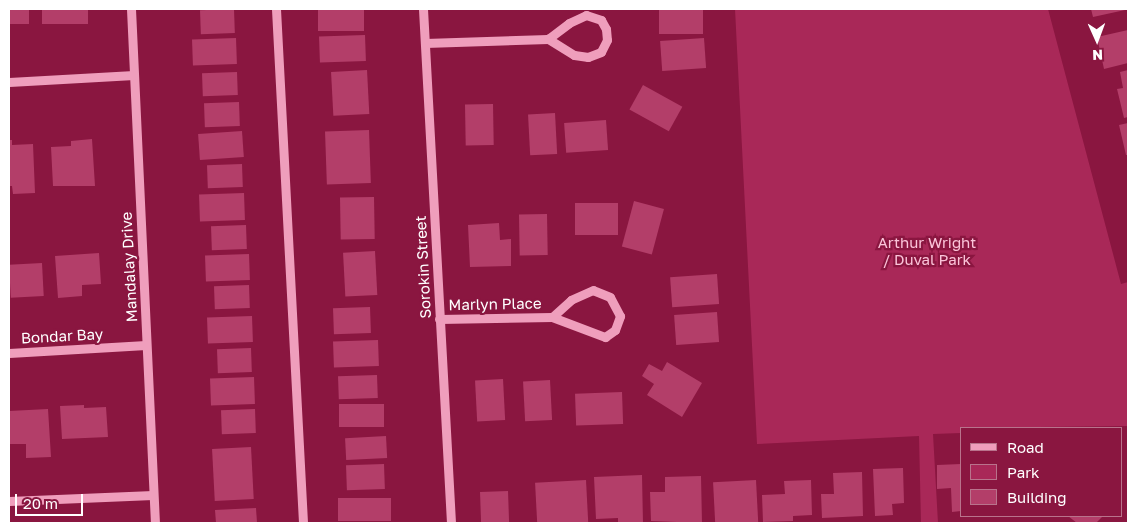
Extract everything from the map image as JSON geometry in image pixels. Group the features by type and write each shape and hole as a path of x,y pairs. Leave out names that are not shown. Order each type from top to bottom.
{"street":[{"name":"Mandalay Drive","path":"131,9 155,523"},
{"path":"276,9 304,523"},
{"name":"Sorokin Street","path":"422,9 451,523"},
{"path":"425,43 548,38 569,23 586,16 601,20 606,29 607,40 601,52 588,57 574,55 548,38"},
{"path":"9,82 134,75"},
{"name":"Marlyn Place","path":"439,319 552,316 605,338 615,330 620,316 610,297 593,290 571,300 552,316"},
{"name":"Bondar Bay","path":"9,353 146,345"},
{"path":"9,501 153,495"}],"green space":[{"name":"Arthur Wright / Duval Park","path":"735,9 1048,9 1121,284 1128,282 1128,426 960,427 960,433 933,434 938,523 921,523 919,436 757,444"}],"building":[{"path":"9,9 29,9 29,24 9,24"},
{"path":"42,9 88,9 88,24 42,24"},
{"path":"234,9 235,33 201,34 200,10"},
{"path":"318,9 364,9 364,31 318,31"},
{"path":"659,9 703,9 703,34 659,34"},
{"path":"1091,9 1125,9 1125,10 1093,17"},
{"path":"1128,30 1128,63 1104,69 1097,37"},
{"path":"365,35 366,61 320,63 319,37"},
{"path":"236,38 237,64 193,66 192,40"},
{"path":"704,38 706,68 662,71 660,41"},
{"path":"367,70 369,114 333,116 331,72"},
{"path":"1128,70 1128,117 1124,118 1117,89 1123,88 1120,72"},
{"path":"237,72 238,95 203,96 202,73"},
{"path":"643,85 682,107 669,131 629,109"},
{"path":"239,102 240,126 205,127 204,103"},
{"path":"465,104 493,104 494,145 466,145"},
{"path":"555,113 557,154 530,155 528,114"},
{"path":"606,120 608,150 566,153 564,123"},
{"path":"1128,123 1128,155 1126,155 1119,125"},
{"path":"369,130 371,183 327,185 325,132"},
{"path":"242,131 244,157 200,160 198,134"},
{"path":"92,139 95,186 53,186 51,147 71,146 71,141"},
{"path":"9,140 12,140 12,145 33,144 35,193 13,194 12,186 9,186"},
{"path":"242,164 243,187 208,188 207,165"},
{"path":"244,193 245,220 200,222 199,195"},
{"path":"374,197 375,239 341,240 340,198"},
{"path":"634,201 664,209 652,254 622,246"},
{"path":"575,203 618,203 618,235 575,235"},
{"path":"519,214 547,214 548,255 520,255"},
{"path":"499,223 500,240 511,239 511,266 470,267 468,225"},
{"path":"246,225 247,249 212,250 211,226"},
{"path":"375,251 377,295 345,297 343,253"},
{"path":"99,253 101,284 82,285 82,296 58,298 55,256"},
{"path":"249,254 250,280 206,282 205,256"},
{"path":"42,263 44,296 11,298 9,265"},
{"path":"717,274 719,304 672,307 670,277"},
{"path":"249,285 250,308 215,309 214,286"},
{"path":"370,307 371,333 334,334 333,308"},
{"path":"717,312 719,342 676,345 674,315"},
{"path":"252,316 253,342 208,344 207,318"},
{"path":"378,340 379,366 334,368 333,342"},
{"path":"251,348 252,372 218,373 217,349"},
{"path":"667,362 702,383 682,417 647,395 654,384 642,376 649,364 662,371"},
{"path":"377,375 378,398 339,399 338,376"},
{"path":"254,377 255,404 211,406 210,379"},
{"path":"503,379 505,420 477,421 475,380"},
{"path":"550,380 552,420 525,421 523,381"},
{"path":"622,392 623,424 576,426 575,394"},
{"path":"339,404 384,404 384,427 339,427"},
{"path":"84,405 84,408 106,407 108,437 62,439 60,406"},
{"path":"48,409 51,457 26,458 26,444 9,444 9,411"},
{"path":"255,409 256,433 222,434 221,410"},
{"path":"386,436 387,458 346,460 345,438"},
{"path":"251,447 254,499 215,501 212,449"},
{"path":"384,464 385,489 347,490 346,465"},
{"path":"960,464 960,511 952,512 951,488 937,489 937,465"},
{"path":"903,468 904,503 892,504 893,515 875,516 873,469"},
{"path":"862,472 863,516 822,518 821,494 834,494 833,473"},
{"path":"642,475 643,523 618,523 618,518 596,519 594,477"},
{"path":"701,476 702,523 651,521 650,492 665,492 665,477"},
{"path":"586,480 588,523 537,523 535,483"},
{"path":"756,480 758,522 715,523 713,482"},
{"path":"811,480 812,515 793,516 793,521 763,522 762,495 785,494 784,481"},
{"path":"508,491 509,523 481,523 480,492"},
{"path":"338,498 391,498 391,521 338,521"},
{"path":"256,508 257,523 216,523 215,510"},
{"path":"1069,517 1102,517 1096,523 1077,523"}]}
